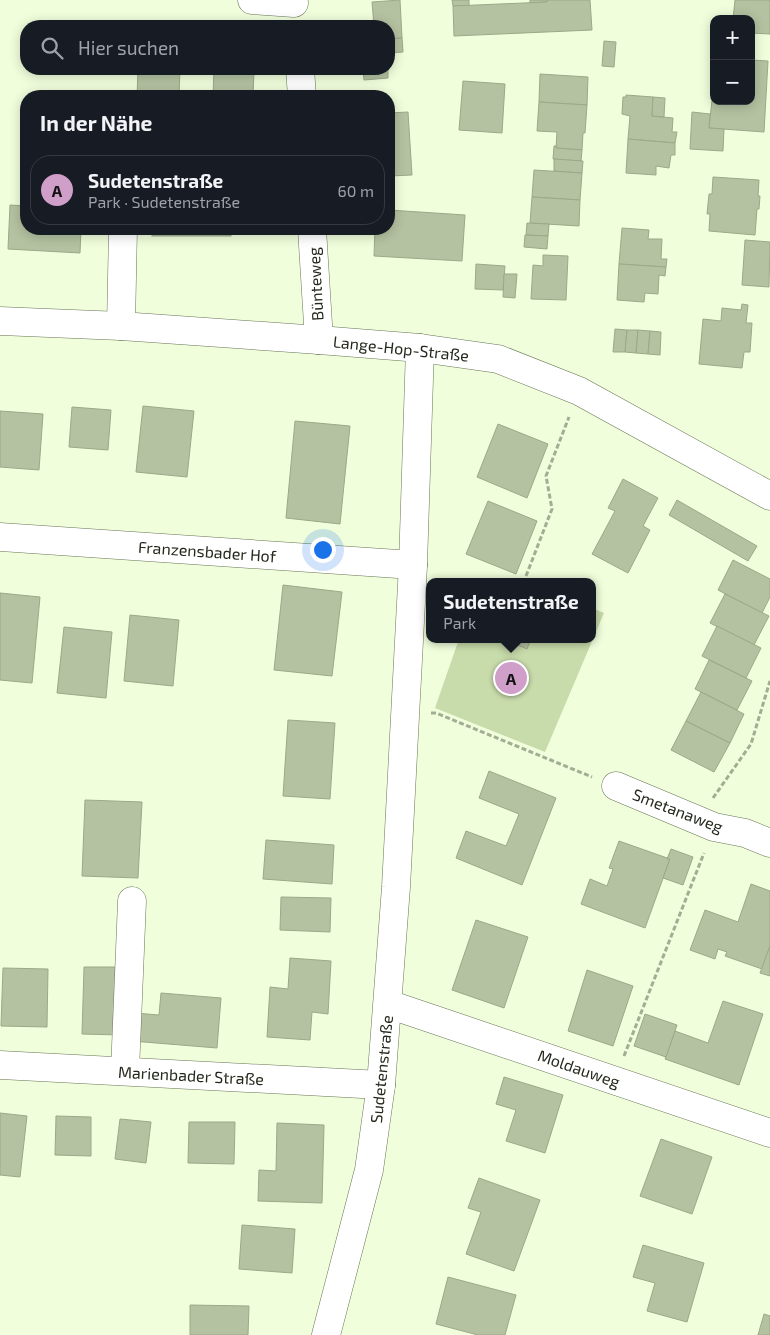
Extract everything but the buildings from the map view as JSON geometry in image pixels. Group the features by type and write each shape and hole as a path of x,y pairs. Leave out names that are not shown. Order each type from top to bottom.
{"street":[{"path":"252,0 295,10"},
{"path":"300,75 302,90"},
{"path":"121,326 123,235"},
{"name":"Bünteweg","path":"312,235 319,340"},
{"name":"Lange-Hop-Straße","path":"0,321 121,326 319,340 420,348 498,358 579,391 769,492"},
{"name":"Sudetenstraße","path":"326,1335 369,1170 381,1085 388,1004 413,566 420,348"},
{"name":"Franzensbader Hof","path":"0,537 413,566"},
{"name":"Smetanaweg","path":"616,786 706,823 745,833 770,843"},
{"path":"125,1071 132,901"},
{"name":"Moldauweg","path":"388,1004 770,1134"},
{"name":"Marienbader Straße","path":"0,1065 381,1085"}],"path":[{"path":"526,576 552,510 546,476 579,391"},
{"path":"614,1080 706,823 751,744 770,681"},
{"path":"405,711 436,713 616,786"}],"green space":[{"path":"596,610 604,613 596,632"},
{"path":"458,643 513,643 527,649 529,643 591,643 545,752 435,708"}],"place":[{"name":"Sudetenstraße","path":"511,678"}]}
